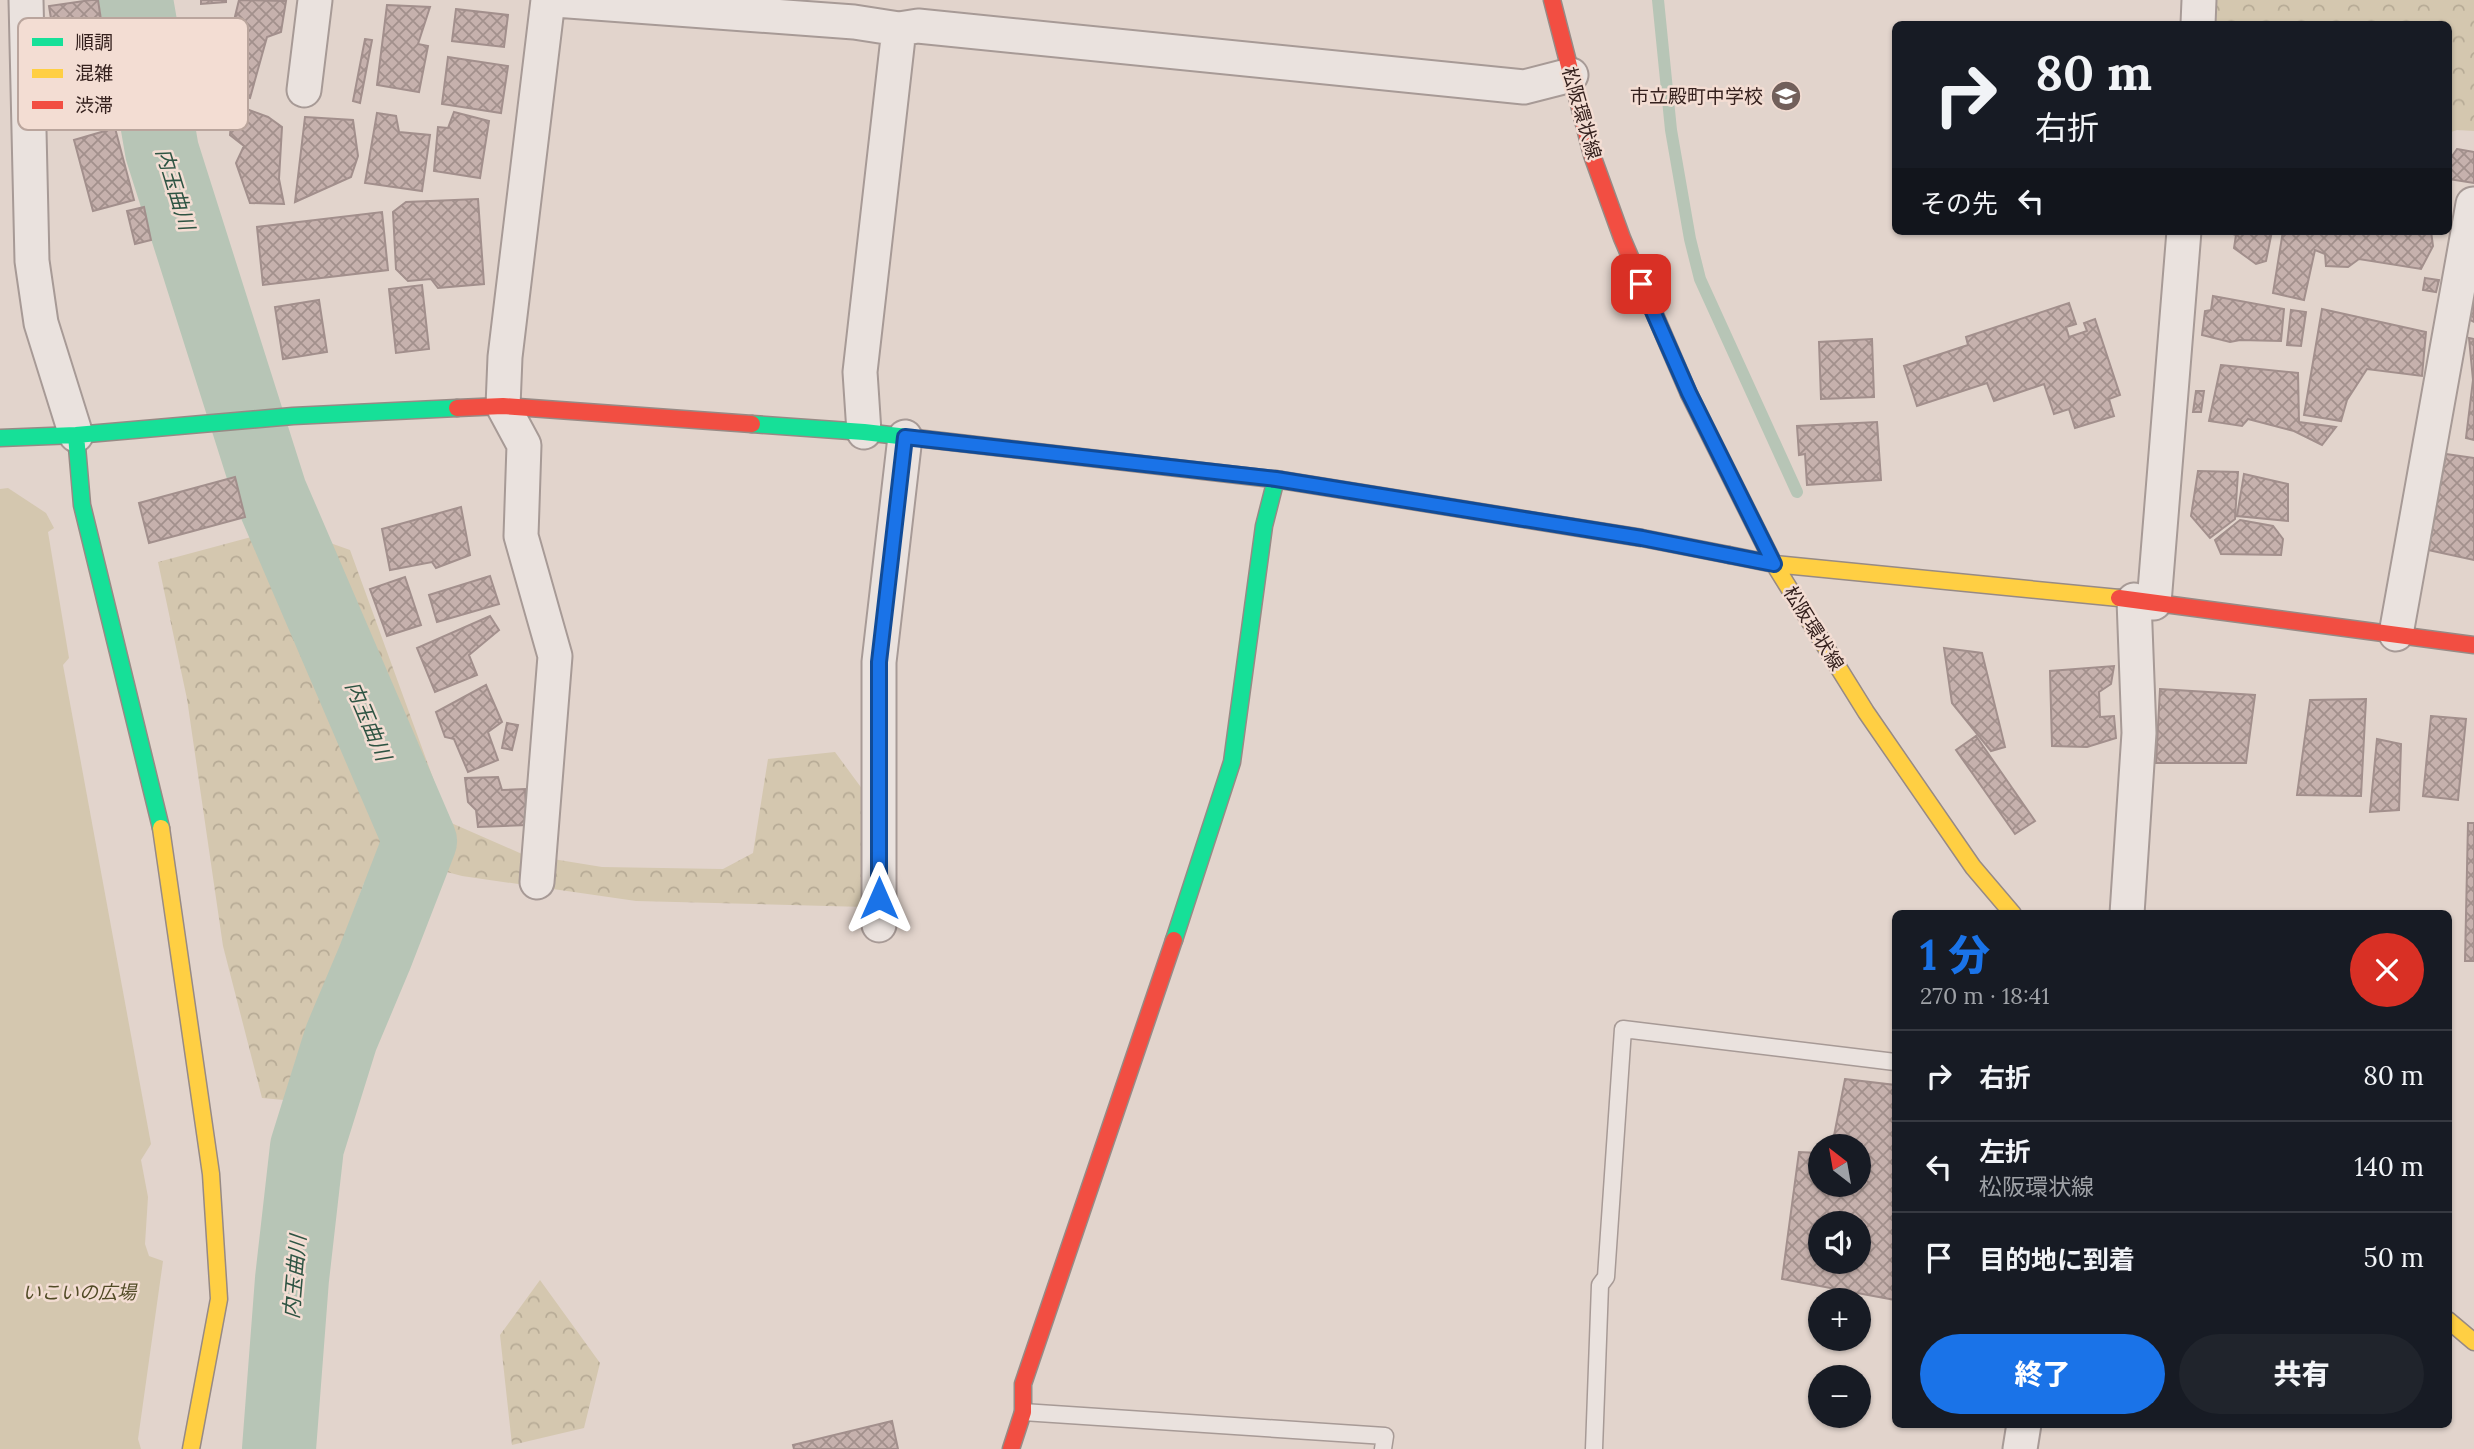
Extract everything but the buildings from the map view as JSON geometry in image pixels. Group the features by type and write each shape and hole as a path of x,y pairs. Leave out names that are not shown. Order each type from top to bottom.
{"street":[{"path":"26,0 26,18"},
{"path":"304,90 315,0"},
{"path":"537,882 555,656 521,536 524,445 503,406 505,357 548,0"},
{"path":"555,0 855,11 899,29 918,26 1524,88 1571,75"},
{"name":"松阪環状線","path":"1552,0 1592,155 1622,238 1689,393 1774,564 1874,723 1973,867 2010,910"},
{"path":"2198,21 2199,0"},
{"path":"864,432 860,372 899,29"},
{"path":"29,130 32,261 41,323 76,435 82,505 158,810 211,1174 219,1299 191,1449"},
{"path":"2396,634 2465,202"},
{"path":"2127,910 2139,733 2144,602 2184,235"},
{"path":"3,438 76,435 293,416 503,406 864,432 1276,479 1642,538 1774,564 2144,602 2474,645"},
{"path":"879,925 879,662 905,437"},
{"path":"1011,1449 1023,1412 1023,1384 1232,762 1265,526 1276,479"},
{"path":"2452,1323 2474,1342"},
{"path":"2020,1449 2023,1428"}],"lane":[{"path":"1594,1449 1600,1285 1606,1277 1623,1029 1892,1062"},
{"path":"1023,1412 1385,1436 1383,1449"}],"green space":[{"path":"2214,0 2474,0 2474,131 2452,132 2452,21 2213,21"},
{"path":"290,465 305,534 350,550 449,822 522,854 602,867 723,869 753,853 768,759 835,752 863,790 865,907 636,901 462,876 409,862 364,883 284,1100 262,1098 223,946 187,699 158,562 255,536 254,471"},
{"name":"いこいの広場","path":"8,488 46,513 54,528 48,532 69,658 63,665 151,1144 141,1160 148,1197 145,1244 149,1256 163,1261 138,1439 141,1449 0,1449 0,489"},
{"path":"540,1280 600,1363 584,1428 512,1445 500,1335"}],"waterway":[{"name":"内玉曲川","path":"136,0 139,18"},
{"path":"1658,0 1671,130 1690,239 1700,279 1797,492"},
{"name":"内玉曲川","path":"158,130 162,151 270,492 420,841 341,1038 307,1147 292,1279 279,1449"}],"traffic: fast":[{"path":"0,438 76,435 293,416 457,408"},
{"path":"752,424 864,432 1281,480"},
{"path":"76,435 82,505 161,828"},
{"path":"1174,940 1232,762 1264,526 1276,479"}],"traffic: slow":[{"path":"1689,394 1774,564 1866,712 1973,867 2010,910"},
{"path":"1729,555 1774,564 2119,598"},
{"path":"161,828 211,1174 219,1299 191,1449"},
{"path":"2452,1323 2474,1342"}],"traffic: jam":[{"path":"1552,0 1592,155 1622,238 1689,394"},
{"path":"457,408 503,406 752,424"},
{"path":"1281,480 1642,538 1729,555"},
{"path":"2119,598 2474,645"},
{"path":"1011,1449 1023,1412 1023,1384 1174,940"}],"place":[{"name":"市立殿町中学校","path":"1786,96"}],"route":[{"path":"879,898 879,662 905,437 1276,479 1642,538 1774,564 1689,393 1641,284"}]}
